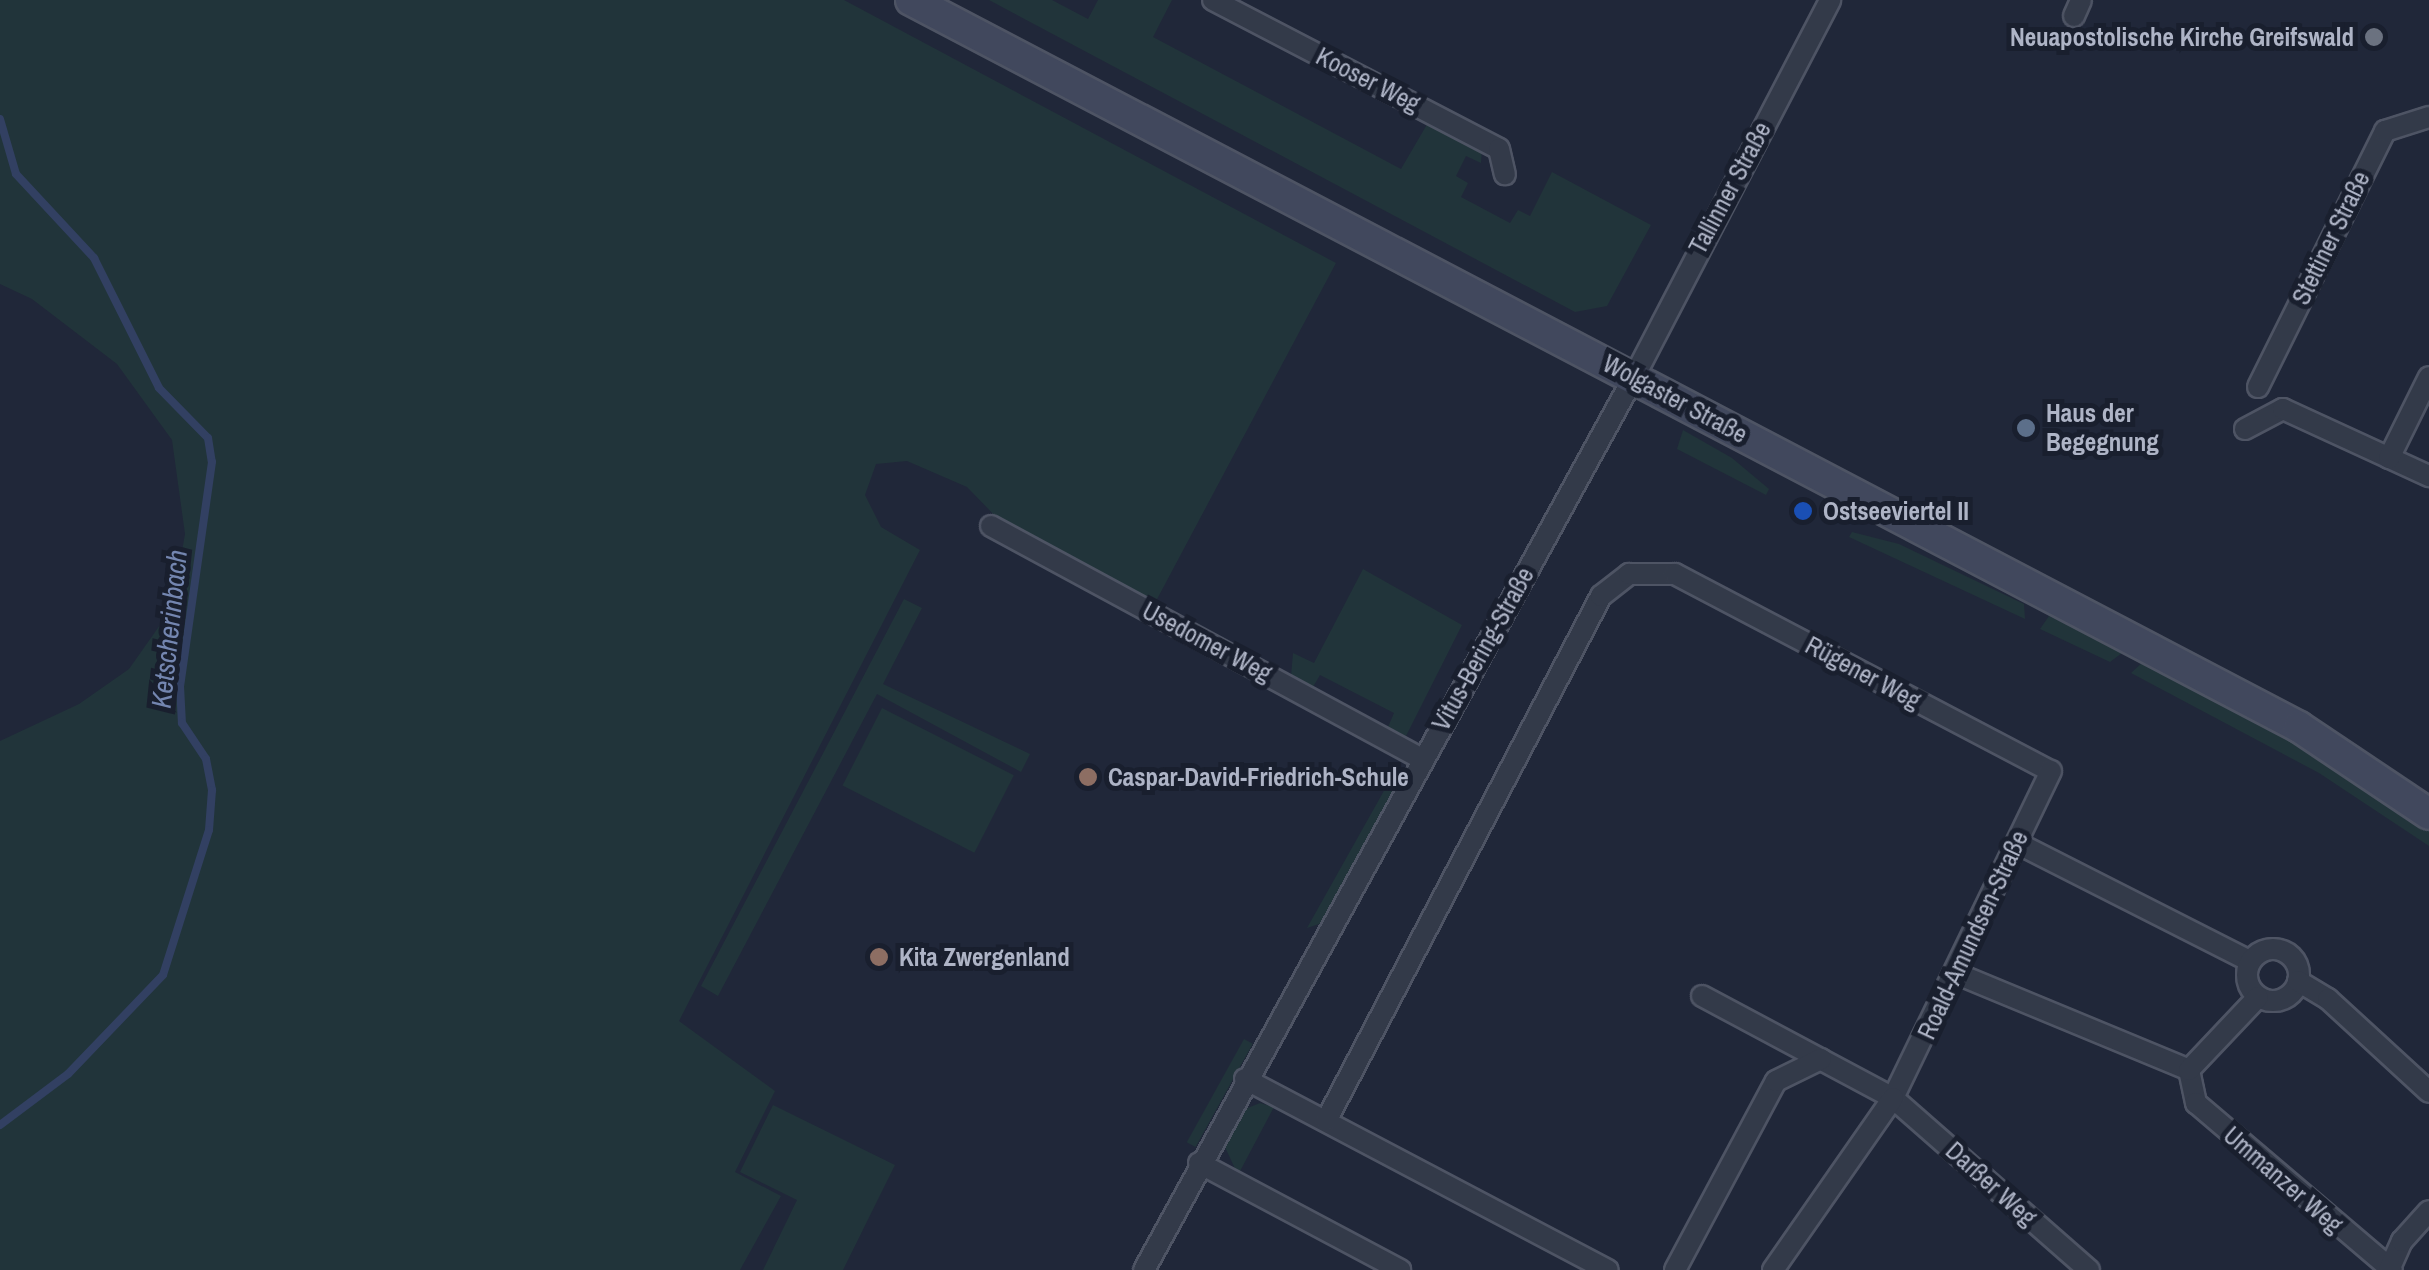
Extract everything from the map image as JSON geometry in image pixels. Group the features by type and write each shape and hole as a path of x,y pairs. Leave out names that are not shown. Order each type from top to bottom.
{"main road":[{"name":"Wolgaster Straße","path":"911,0 2299,726 2429,814"}],"street":[{"name":"Kooser Weg","path":"1213,0 1499,149 1505,174"},
{"name":"Tallinner Straße","path":"1634,377 1830,0"},
{"name":"Stettiner Straße","path":"2258,387 2384,131 2429,117"},
{"name":"Vitus-Bering-Straße","path":"1144,1270 1198,1164 1634,377"},
{"path":"2389,458 2429,378"},
{"path":"2244,429 2283,408 2429,476"},
{"name":"Usedomer Weg","path":"991,526 1422,759"},
{"name":"Rügener Weg","path":"1326,1121 1601,596 1629,574 1675,574 2051,772"},
{"name":"Roald-Amundsen-Straße","path":"1773,1270 1893,1098 2051,772"},
{"path":"2016,843 2250,961"},
{"path":"2265,950 2282,950 2295,961 2298,981 2284,999 2258,997 2248,984 2250,961 2265,950"},
{"path":"1955,973 2189,1070 2258,997"},
{"path":"2298,981 2328,1000 2429,1092"},
{"path":"1702,996 1893,1098"},
{"path":"1676,1270 1776,1081 1821,1060"},
{"name":"Ummanzer Weg","path":"2189,1070 2196,1103 2390,1270 2402,1242 2429,1211"},
{"path":"1246,1079 1608,1270"},
{"name":"Darßer Weg","path":"1893,1098 2089,1270"},
{"path":"1198,1164 1400,1270"}],"shaded area":[{"path":"0,0 844,0 1336,263 1155,603 997,518 967,487 907,461 876,464 865,495 881,527 920,550 679,1021 775,1091 735,1172 781,1196 740,1270 0,1270 0,741 79,704 129,669 172,608 185,534 172,440 117,364 32,299 0,284"},
{"path":"989,0 1052,0 1088,19 1098,0 1172,0 1153,37 1401,169 1429,121 1482,150 1481,163 1466,156 1456,176 1468,183 1461,197 1510,223 1518,210 1530,216 1552,172 1651,225 1607,306 1575,312"},
{"path":"1683,430 1732,458 1769,489 1766,495 1677,449"},
{"path":"1852,532 1899,544 2024,604 2025,619 1849,537"},
{"path":"1363,569 1462,625 1406,736 1388,727 1394,713 1320,675 1313,687 1291,676 1293,653 1314,663"},
{"path":"904,599 922,608 883,684 1030,754 1021,772 877,694 718,996 701,986"},
{"path":"2049,616 2122,653 2110,662 2040,629"},
{"path":"2143,662 2322,756 2429,826 2429,846 2319,773 2131,673"},
{"path":"882,708 1014,775 974,853 843,786"},
{"path":"1390,780 1398,785 1322,923 1307,928"},
{"path":"1244,1039 1253,1044 1196,1147 1187,1142"},
{"path":"1260,1103 1274,1107 1238,1175 1224,1145 1245,1109"},
{"path":"773,1105 895,1165 843,1270 763,1270 797,1200 740,1172"}],"waterway":[{"name":"Ketscherinbach","path":"0,119 16,174 94,258 159,388 208,438 212,462 180,686 182,723 206,759 212,790 209,830 163,975 68,1074 0,1125"}],"place":[{"name":"Neuapostolische Kirche Greifswald","path":"2374,37"},
{"name":"Haus der Begegnung","path":"2026,428"},
{"name":"Ostseeviertel II","path":"1803,511"},
{"name":"Caspar-David-Friedrich-Schule","path":"1088,777"},
{"name":"Kita Zwergenland","path":"879,957"}]}
